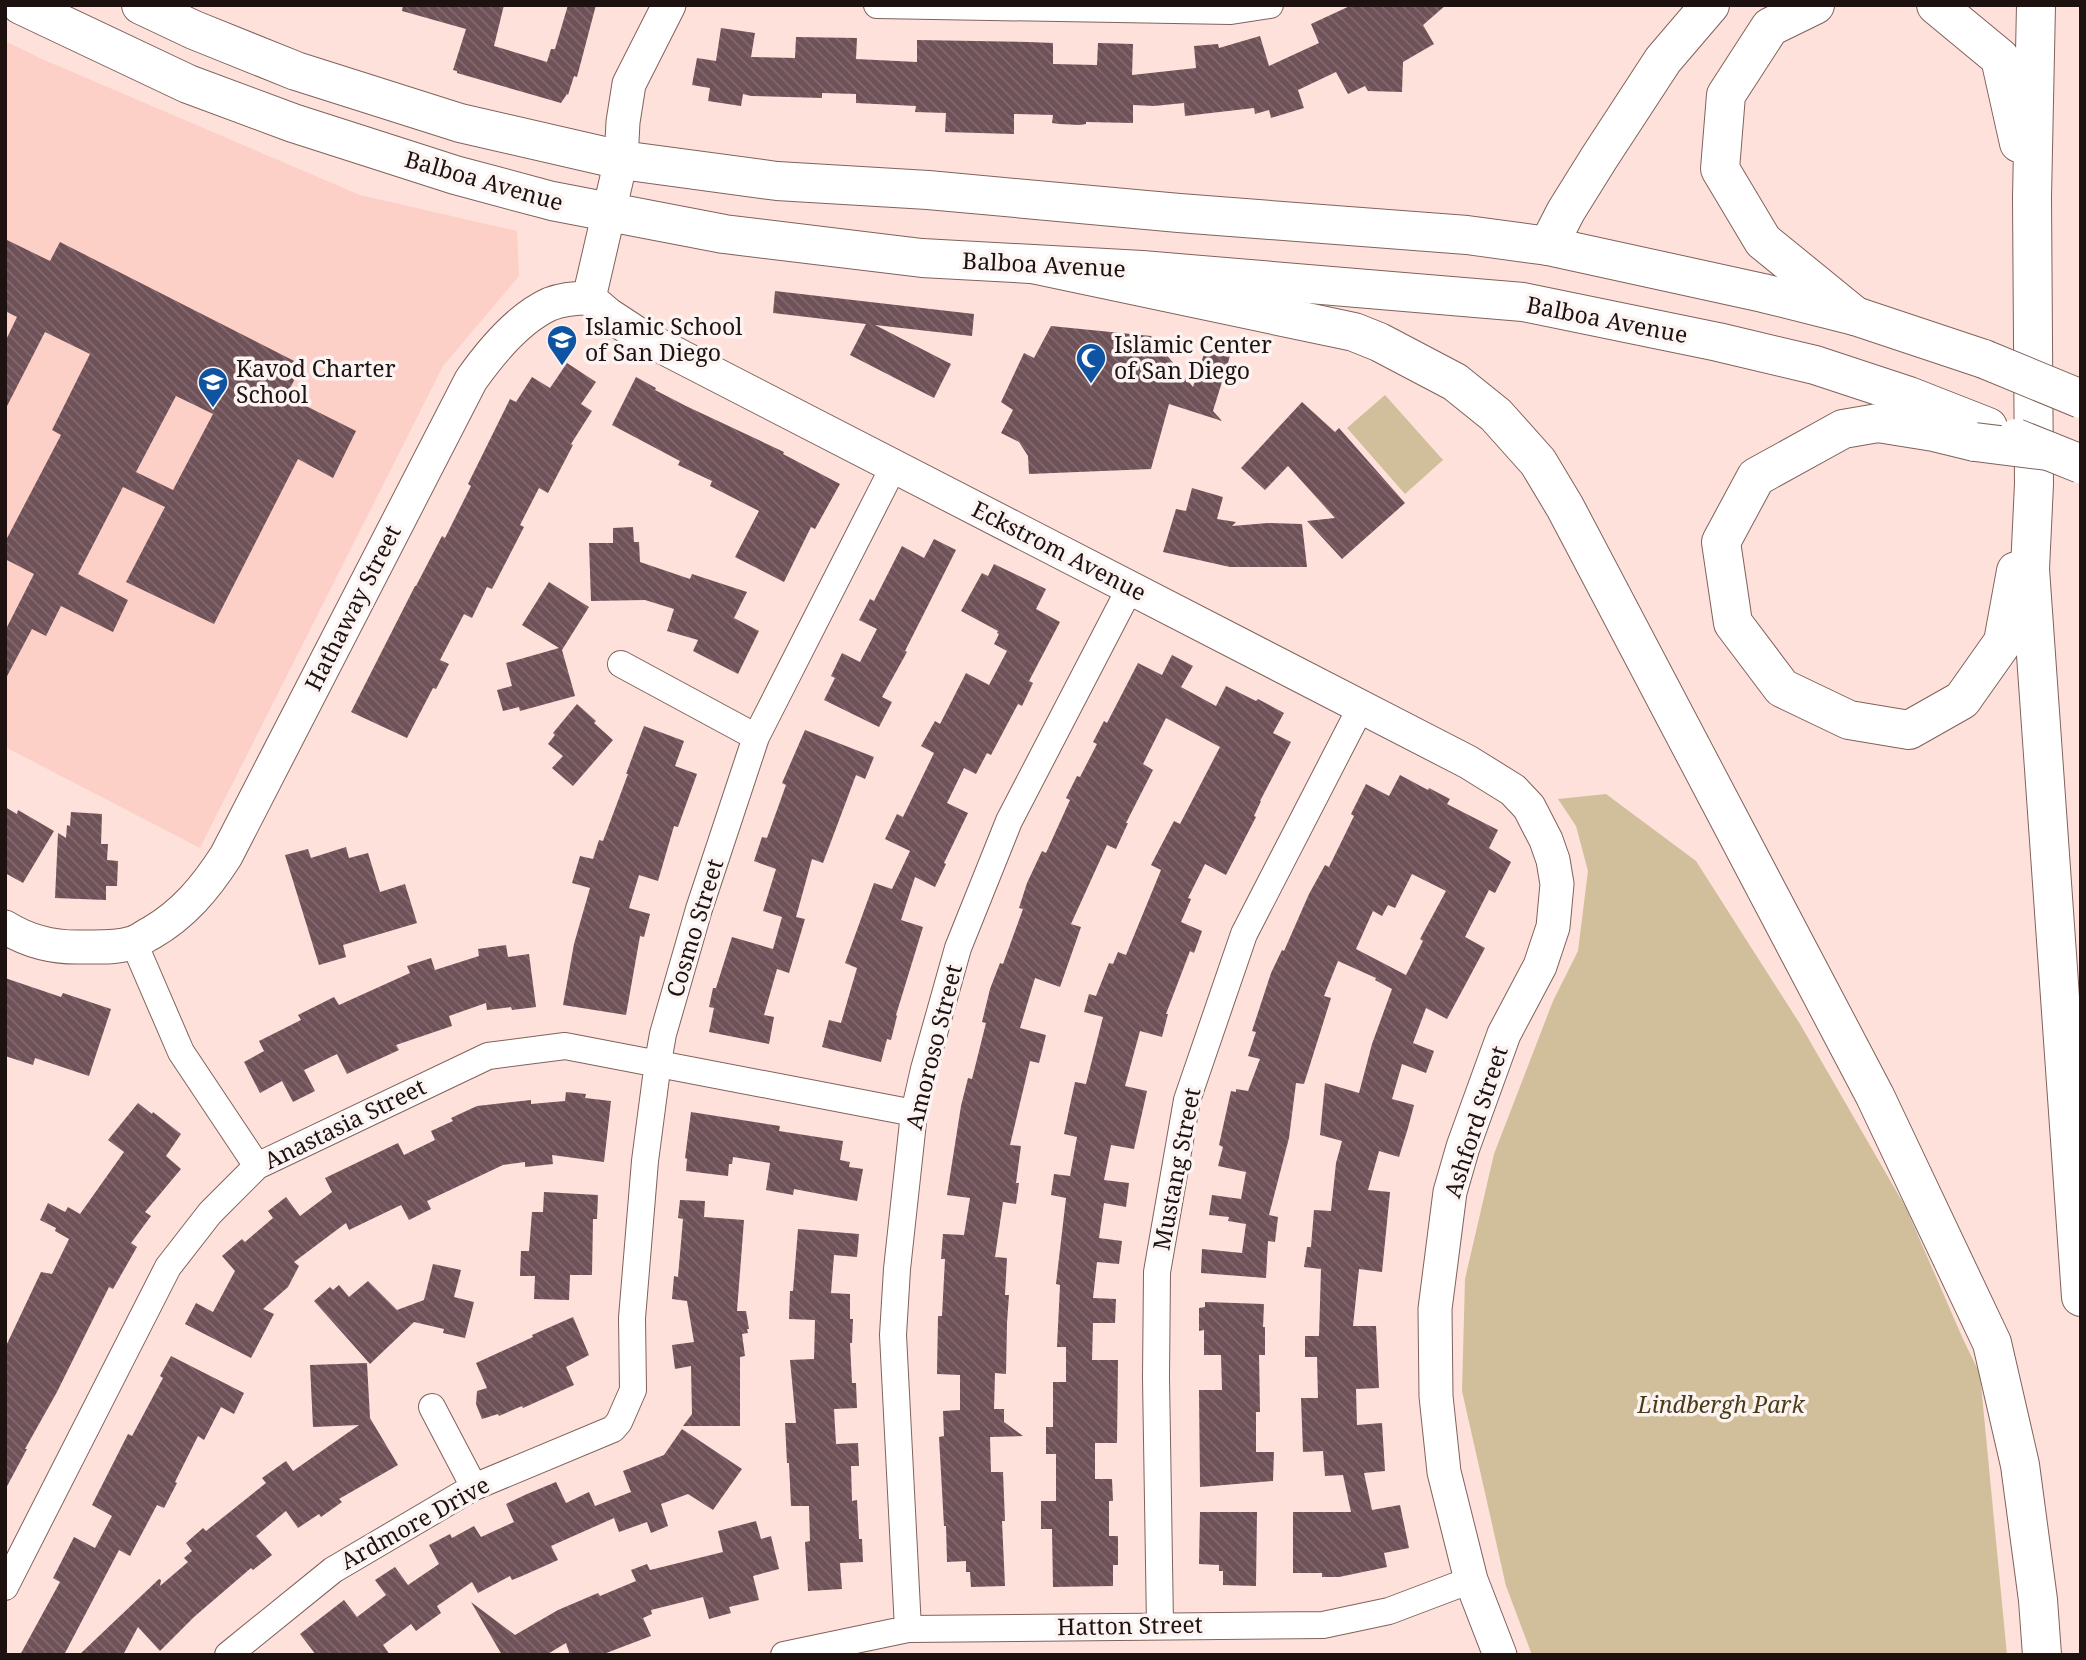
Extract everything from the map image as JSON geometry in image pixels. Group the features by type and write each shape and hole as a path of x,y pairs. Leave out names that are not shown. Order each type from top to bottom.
{"main road":[{"name":"Balboa Avenue","path":"21,5 188,83 293,123 455,175 552,201 724,234 909,257 1262,279 1523,302 1815,365 1909,396 1981,434"},
{"path":"141,5 194,30 296,71 460,123 621,160 777,181 929,190 1179,213 1468,235 1548,246 1855,316 1984,359 2081,399"},
{"path":"1548,246 1566,211 1663,60 1710,5"},
{"path":"1815,5 1770,27 1726,94 1720,169 1763,241 1855,316"},
{"path":"1937,5 2000,58 2032,197"},
{"path":"2036,5 2032,197 2054,466 2030,569 2081,1297"},
{"path":"1032,264 1354,332 1455,382 1496,415 1538,462 1565,507 1875,1096 1993,1343 2020,1465 2038,1600 2042,1655"},
{"path":"1878,424 1934,432 1981,434 2054,466 2020,541 2003,642 1962,700 1909,730 1849,720 1782,688 1733,623 1721,542 1756,477 1843,429 1878,424"}],"street":[{"path":"589,298 621,160 629,84 669,5"},
{"path":"877,5 1231,11 1270,5"},
{"name":"Eckstrom Avenue","path":"589,298 641,336 1492,776 1513,790 1528,807"},
{"name":"Hathaway Street","path":"134,943 189,905 209,882 226,856 477,370 508,335 543,309 568,299 589,298"},
{"name":"Cosmo Street","path":"620,1422 633,1390 632,1318 645,1161 663,1034 699,909 756,737 894,466"},
{"name":"Amoroso Street","path":"908,1629 893,1335 897,1269 914,1113 958,948 1009,821 1130,588"},
{"path":"621,664 756,737"},
{"name":"Mustang Street","path":"1160,1625 1157,1272 1187,1100 1244,934 1361,707"},
{"name":"Ashford Street","path":"1500,1655 1471,1580 1444,1472 1436,1396 1435,1309 1450,1192 1463,1147 1504,1034 1540,966 1553,927 1557,884 1553,860 1546,840 1528,807"},
{"path":"5,927 38,942 62,948 134,943 181,1052 257,1166"},
{"name":"Anastasia Street","path":"5,1587 168,1268 210,1213 257,1166 488,1055 565,1046 914,1113"},
{"path":"432,1407 474,1486"},
{"name":"Ardmore Drive","path":"228,1655 333,1570 474,1486 613,1429 620,1422"},
{"name":"Hatton Street","path":"784,1655 908,1629 1323,1625 1389,1611 1471,1580"}],"shaded area":[{"name":"Kavod Charter School","path":"5,41 360,195 517,231 519,276 443,366 200,848 5,747"}],"green space":[{"path":"1385,395 1443,460 1405,494 1347,428"},
{"name":"Lindbergh Park","path":"1606,794 1696,861 1800,1024 1906,1208 1980,1374 2007,1655 1532,1655 1506,1586 1462,1391 1465,1279 1494,1154 1553,1001 1578,951 1588,871 1576,826 1558,799"}],"building":[{"path":"403,5 504,5 494,46 547,62 551,49 555,49 568,5 596,5 577,77 574,76 568,95 561,103 457,73 453,70 466,29 402,11"},
{"path":"1352,5 1446,5 1423,25 1434,44 1403,62 1402,92 1368,91 1365,86 1348,94 1336,72 1298,90 1304,108 1271,118 1269,110 1255,114 1254,108 1185,116 1184,103 1133,105 1133,123 1059,124 1052,123 1053,115 1014,114 1014,134 945,132 946,113 915,112 916,106 856,103 856,94 822,93 822,98 743,94 741,106 708,101 710,88 692,85 697,58 716,61 721,28 755,33 751,57 795,58 796,37 857,38 856,59 917,62 917,40 1028,42 1053,43 1053,64 1097,65 1098,43 1133,44 1132,75 1196,68 1194,46 1218,44 1219,48 1260,36 1269,66 1319,43 1311,24"},
{"path":"5,239 50,261 60,242 302,365 286,396 356,431 333,478 298,459 214,624 126,582 165,507 123,487 78,574 128,600 113,632 61,606 46,636 32,629 5,680 5,631 34,574 5,559 5,542 61,435 52,430 90,354 45,332 5,410 5,342 17,317 5,311","holes":["176,396 213,414 173,490 136,472"]},
{"path":"775,291 974,314 972,336 875,325 951,364 934,398 850,355 866,324 773,313"},
{"name":"Islamic Center of San Diego","path":"1051,326 1151,336 1193,387 1206,348 1230,356 1213,411 1222,421 1169,404 1151,469 1029,474 1028,456 1019,442 1001,433 1013,410 1001,402 1024,353 1034,358"},
{"path":"567,363 596,382 581,404 592,411 571,444 573,445 548,493 539,488 520,525 524,527 492,589 487,587 472,618 464,614 440,660 449,664 407,738 351,712 442,536 445,538 510,399 516,402 532,377 550,388"},
{"path":"636,377 656,388 655,390 784,452 783,454 840,484 815,529 811,527 784,582 735,557 759,511 710,486 712,481 678,465 680,461 612,425"},
{"path":"1302,402 1335,432 1339,428 1405,503 1342,559 1307,521 1335,518 1288,466 1265,490 1241,468"},
{"path":"1192,488 1223,497 1217,519 1236,522 1232,526 1302,524 1307,567 1230,567 1163,552 1176,509 1186,511"},
{"path":"633,527 634,542 639,542 640,562 690,579 692,574 747,592 734,618 759,631 738,674 693,651 698,640 667,631 674,609 645,600 591,601 589,543 613,543 613,528"},
{"path":"934,539 956,550 882,697 892,702 879,727 824,700 835,678 831,676 842,653 860,662 877,629 859,620 870,599 874,601 902,546 924,558"},
{"path":"994,564 1046,589 1036,609 1060,622 1029,681 1033,683 1022,706 1018,704 991,755 987,753 976,774 964,768 947,803 968,813 935,887 915,877 901,920 923,927 891,1040 887,1039 881,1062 822,1047 829,1020 841,1023 857,968 845,963 874,883 892,889 910,851 885,839 897,814 903,817 934,753 921,746 935,721 940,724 966,673 989,685 1007,651 994,644 998,631 961,611 982,573 988,576"},
{"path":"549,582 589,607 562,650 575,696 520,711 519,707 503,711 497,690 512,686 506,663 559,648 522,625"},
{"path":"1172,655 1193,666 1181,687 1216,706 1226,686 1256,701 1258,699 1284,713 1273,733 1291,742 1226,875 1205,864 1188,898 1191,899 1181,922 1202,931 1194,953 1190,951 1166,1014 1162,1037 1140,1031 1125,1086 1147,1091 1134,1149 1111,1145 1104,1180 1129,1183 1126,1207 1104,1203 1099,1238 1122,1241 1119,1264 1097,1262 1093,1298 1116,1299 1115,1323 1093,1323 1092,1360 1118,1360 1117,1443 1095,1443 1095,1479 1112,1479 1113,1501 1109,1501 1109,1536 1118,1536 1118,1565 1113,1565 1113,1586 1053,1587 1052,1529 1041,1529 1041,1501 1056,1501 1056,1454 1046,1454 1046,1427 1053,1427 1053,1382 1066,1382 1066,1347 1057,1347 1060,1285 1056,1284 1066,1198 1051,1195 1054,1174 1070,1176 1077,1137 1064,1134 1070,1105 1075,1082 1086,1084 1103,1017 1084,1012 1089,994 1096,996 1109,963 1113,964 1118,952 1126,955 1161,870 1151,865 1174,821 1180,824 1220,747 1166,718 1143,764 1153,770 1116,849 1107,845 1071,924 1081,927 1060,987 1035,978 1020,1028 1046,1035 1039,1063 1030,1061 1010,1145 1021,1146 1016,1183 1019,1183 1016,1204 1003,1202 995,1257 1007,1258 1005,1295 1009,1295 1006,1374 995,1373 994,1409 1004,1409 1004,1422 1023,1436 990,1437 991,1472 1003,1472 1005,1586 971,1587 966,1561 947,1562 939,1437 944,1436 943,1411 960,1410 960,1375 937,1374 938,1316 942,1316 945,1259 941,1259 943,1234 964,1235 970,1198 947,1195 961,1106 968,1078 972,1079 986,1023 982,1022 990,989 1000,963 1003,964 1023,909 1019,908 1027,883 1042,851 1046,853 1070,800 1066,798 1097,744 1093,742 1104,721 1107,723 1138,663 1162,675"},
{"path":"577,704 613,740 573,786 552,768 563,756 548,744 555,735 553,733"},
{"path":"644,726 684,741 675,766 697,774 678,827 674,826 658,881 639,875 629,908 650,914 644,937 640,936 626,1015 563,1005 574,944 590,888 572,883 580,856 593,859 599,840 603,841"},
{"path":"805,730 874,757 865,779 856,775 823,863 812,859 796,917 805,919 789,973 777,969 764,1015 774,1017 769,1044 709,1032 714,1008 709,1007 713,988 716,988 732,937 773,949 782,917 763,911 776,869 754,861 762,837 767,838 786,785 782,783"},
{"path":"1400,775 1450,799 1447,804 1498,830 1489,848 1511,862 1495,893 1489,890 1465,937 1485,948 1447,1019 1426,1008 1413,1043 1434,1051 1426,1073 1402,1064 1392,1099 1414,1105 1408,1128 1399,1157 1379,1151 1368,1190 1390,1192 1382,1272 1359,1269 1353,1326 1376,1326 1379,1388 1356,1389 1357,1425 1382,1423 1385,1471 1364,1473 1372,1510 1400,1505 1409,1548 1384,1553 1387,1567 1339,1577 1322,1577 1322,1573 1293,1573 1293,1512 1351,1512 1343,1475 1325,1476 1323,1451 1303,1452 1301,1398 1318,1398 1317,1357 1305,1357 1305,1336 1319,1336 1321,1269 1304,1267 1307,1247 1311,1247 1314,1210 1331,1211 1336,1163 1342,1141 1320,1135 1325,1083 1359,1093 1372,1044 1392,989 1375,980 1376,978 1338,961 1324,996 1331,998 1304,1084 1296,1083 1289,1138 1269,1215 1278,1217 1275,1242 1268,1241 1266,1278 1201,1273 1202,1249 1242,1253 1246,1224 1228,1221 1229,1217 1209,1215 1212,1195 1241,1199 1246,1172 1218,1166 1223,1147 1219,1145 1231,1091 1248,1091 1260,1059 1248,1056 1256,1032 1252,1031 1271,973 1282,950 1284,951 1309,894 1325,865 1329,867 1366,784 1389,796","holes":["1412,874 1446,891 1420,939 1423,941 1406,975 1356,949 1373,911 1382,916 1388,905 1395,908"]},
{"path":"5,807 17,814 18,810 54,831 23,883 5,873"},
{"path":"71,812 102,814 101,844 108,844 107,860 118,861 117,886 106,886 106,900 55,898 58,833 66,838"},
{"path":"346,847 349,858 368,853 380,892 405,884 417,923 343,945 346,957 319,965 285,855 308,849 311,858"},
{"path":"506,945 508,957 529,954 536,1007 487,1010 486,1003 449,1016 452,1026 396,1045 399,1050 347,1074 337,1054 304,1070 315,1091 293,1102 282,1081 260,1093 244,1062 264,1051 259,1041 301,1020 298,1015 334,997 339,1005 410,973 407,966 431,958 435,970 479,956 478,949"},
{"path":"5,978 61,997 63,993 111,1009 89,1076 35,1058 33,1065 5,1056"},
{"path":"566,1092 586,1094 585,1098 611,1101 604,1162 552,1155 553,1164 525,1167 525,1162 503,1165 427,1201 431,1209 409,1220 401,1205 349,1230 346,1223 294,1262 299,1266 288,1287 263,1309 274,1314 251,1358 185,1324 196,1303 213,1312 235,1271 222,1256 242,1239 245,1242 273,1218 268,1211 286,1197 300,1216 332,1192 325,1178 398,1143 404,1155 435,1140 431,1131 453,1121 451,1118 477,1106 531,1100 531,1104 565,1101"},
{"path":"138,1103 181,1134 166,1156 181,1169 145,1212 151,1216 131,1243 137,1247 113,1289 109,1287 5,1490 5,1348 41,1272 52,1274 69,1239 40,1220 48,1203 65,1212 68,1207 80,1214 124,1152 108,1140"},
{"path":"691,1112 780,1126 779,1131 843,1141 840,1160 850,1162 849,1167 863,1169 857,1201 794,1189 793,1195 766,1190 770,1163 733,1157 728,1176 686,1171"},
{"path":"544,1192 598,1195 597,1219 593,1219 592,1275 570,1275 569,1300 534,1299 535,1276 520,1276 521,1251 529,1251 532,1212 543,1212"},
{"path":"680,1200 705,1201 704,1217 744,1220 737,1311 746,1311 749,1329 748,1333 742,1334 745,1356 740,1357 740,1426 683,1426 692,1414 691,1366 675,1369 672,1345 694,1342 687,1301 672,1299 674,1276 678,1277 683,1219 678,1218"},
{"path":"798,1229 859,1234 857,1257 834,1255 831,1293 850,1294 850,1319 853,1319 850,1343 852,1383 856,1383 857,1408 834,1409 836,1444 858,1443 859,1466 851,1466 852,1501 857,1500 863,1562 840,1563 842,1589 808,1591 805,1542 810,1541 809,1506 791,1506 785,1423 796,1423 790,1360 814,1359 815,1320 789,1319"},
{"path":"433,1264 461,1270 454,1297 474,1302 465,1338 443,1333 444,1329 414,1322 370,1364 314,1301 330,1287 333,1290 339,1285 349,1297 368,1281 397,1310 424,1300"},
{"path":"1205,1302 1264,1304 1265,1355 1259,1355 1260,1412 1256,1412 1256,1452 1274,1452 1273,1481 1200,1487 1199,1390 1222,1390 1221,1355 1204,1355 1204,1330 1199,1331 1199,1308 1205,1307"},
{"path":"573,1317 589,1355 566,1367 574,1385 523,1408 522,1406 499,1416 498,1414 482,1419 476,1404 477,1391 487,1388 476,1363"},
{"path":"171,1356 244,1393 234,1414 221,1407 204,1440 198,1436 164,1508 157,1505 130,1556 119,1550 64,1655 20,1655 60,1582 53,1578 74,1537 95,1548 112,1516 92,1505 128,1434 132,1436 163,1378 160,1376"},
{"path":"367,1363 370,1418 398,1465 339,1499 342,1502 321,1517 319,1514 298,1528 286,1511 256,1536 272,1555 253,1570 251,1568 194,1617 160,1651 138,1627 123,1655 79,1655 159,1579 160,1586 188,1562 184,1558 192,1551 186,1543 203,1528 206,1531 266,1483 262,1478 286,1461 293,1471 359,1425 313,1427 310,1365"},
{"path":"682,1429 742,1469 713,1510 688,1494 661,1504 668,1526 651,1533 647,1522 619,1532 614,1518 551,1546 558,1560 512,1580 510,1576 478,1593 472,1582 437,1606 441,1613 416,1631 411,1624 383,1645 390,1655 316,1655 300,1634 344,1600 357,1617 386,1595 375,1580 395,1567 408,1585 439,1564 429,1545 450,1534 452,1538 474,1526 481,1537 514,1522 506,1504 527,1494 556,1482 566,1503 589,1492 595,1506 631,1492 623,1471 664,1455"},
{"path":"1200,1512 1257,1512 1256,1586 1223,1585 1223,1571 1219,1571 1219,1565 1199,1564"},
{"path":"756,1521 761,1539 771,1536 779,1569 753,1576 759,1600 729,1607 731,1613 709,1619 703,1597 651,1610 652,1614 643,1618 651,1636 601,1655 570,1655 566,1643 546,1655 502,1655 471,1602 515,1635 558,1610 636,1581 631,1570 647,1564 650,1570 723,1552 718,1531"}],"place":[{"name":"Islamic School of San Diego","path":"562,367"},
{"name":"Islamic Center of San Diego","path":"1091,385"},
{"name":"Kavod Charter School","path":"213,409"}]}
